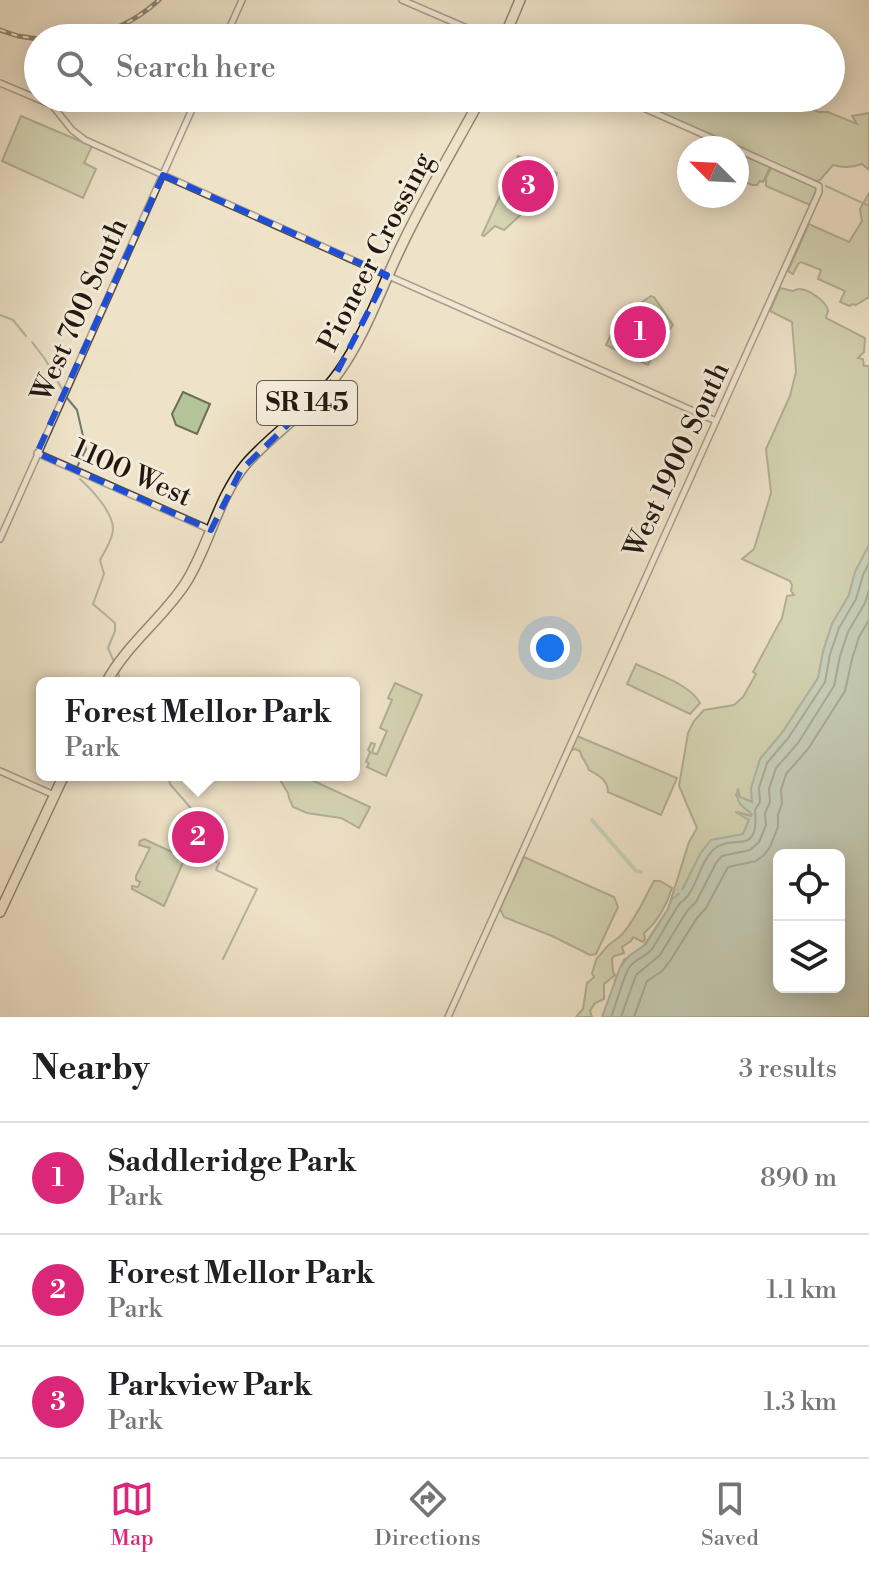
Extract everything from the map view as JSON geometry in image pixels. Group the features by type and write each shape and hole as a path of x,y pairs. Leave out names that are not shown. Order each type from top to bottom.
{"highway":[{"path":"512,24 523,0"},
{"name":"Pioneer Crossing","path":"107,677 181,582 241,470 320,397 342,369 361,335 385,274 472,112"},
{"path":"0,902 59,781"},
{"path":"0,912 51,796"}],"street":[{"path":"231,24 242,0"},
{"path":"402,0 458,24"},
{"path":"0,83 24,93"},
{"path":"58,112 79,136 716,421"},
{"name":"West 700 South","path":"0,539 191,112"},
{"path":"653,112 708,136"},
{"name":"West 1900 South","path":"448,1017 820,189 749,154"},
{"name":"1100 West","path":"37,453 208,532"},
{"path":"0,771 51,796"}],"highlighted area":[{"path":"163,175 387,275 332,382 241,470 211,530 37,453"}],"shaded area":[{"path":"657,112 828,112 857,124 852,116 869,113 869,170 862,164 848,167 833,165 816,181 749,152 749,136 713,136"},
{"path":"21,116 92,146 84,163 96,169 83,198 2,161"},
{"path":"518,156 557,173 545,203 531,198 525,211 504,230 495,226 484,236 482,235"},
{"path":"749,158 770,167 763,182 749,184"},
{"path":"771,168 817,188 810,205 766,186"},
{"path":"869,193 869,297 850,306 840,302 845,291 818,279 821,270 801,262 793,274 788,271 809,224 849,242 862,221 860,209"},
{"path":"780,288 803,290 824,303 828,311 826,318 865,338 864,352 858,358 863,359 864,366 869,366 869,545 855,572 849,595 832,624 818,678 782,733 760,759 752,802 740,797 738,791 736,795 752,813 752,816 737,812 749,820 743,834 695,884 643,947 668,909 689,842 697,828 679,786 688,733 704,710 734,705 743,697 782,618 787,596 794,595 790,581 742,559 754,549 771,493 766,449 790,396 796,372 792,322 770,311"},
{"path":"651,296 673,325 648,365 606,345 624,316"},
{"path":"183,392 210,404 197,434 176,425 172,414"},
{"path":"636,664 680,685 700,703 690,714 627,684"},
{"path":"395,683 422,695 386,776 367,767 369,763 366,762 371,743 375,744 372,753 377,754 387,731 380,728 392,700 388,698"},
{"path":"577,736 677,778 661,815 608,792 604,781 589,770 580,751 570,751"},
{"path":"281,781 314,781 370,807 359,828 341,818 307,813 293,807"},
{"path":"194,818 195,825 220,851 216,862 185,850"},
{"path":"144,839 185,858 164,906 132,889 132,886 138,887 140,882 136,876 150,848 139,845"},
{"path":"524,857 614,897 618,907 596,954 590,955 504,917 500,909"},
{"path":"654,881 672,888 661,913 644,933 643,942 633,937 622,947 624,953 612,959 615,975 604,984 604,999 595,1003 590,1011 592,1017 576,1017 583,1009 587,983 594,977 592,973 597,958 629,926"},
{"path":"643,947 614,982 624,960"}],"water":[{"path":"869,545 869,1017 602,1017 620,968 629,956 646,944 672,899 681,892 700,854 711,840 743,834 749,820 735,812 752,814 740,804 738,788 740,797 752,802 751,788 760,759 782,733 818,678 832,624 849,595 855,572"}],"waterway":[{"path":"826,186 869,206"},
{"path":"0,315 13,320 26,336"},
{"path":"32,342 62,389"},
{"path":"67,398 77,410 86,449 77,467"},
{"path":"80,479 101,502 112,522 112,537 100,560 104,574 93,604 115,623 108,648 114,662"},
{"path":"118,671 119,677"},
{"path":"169,781 195,816"},
{"path":"592,820 636,871 641,872"},
{"path":"219,863 216,870 257,889 223,959"},
{"path":"677,888 681,892"}],"railway":[{"path":"125,24 159,0"},
{"path":"0,30 24,37"}],"place":[{"name":"Parkview Park","path":"528,186"},
{"name":"Saddleridge Park","path":"640,332"},
{"name":"Forest Mellor Park","path":"198,837"}]}
